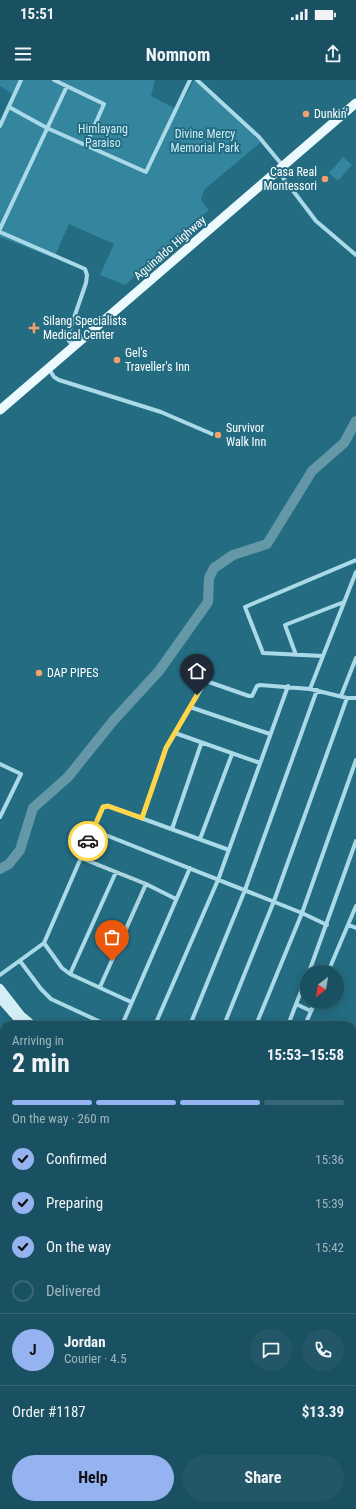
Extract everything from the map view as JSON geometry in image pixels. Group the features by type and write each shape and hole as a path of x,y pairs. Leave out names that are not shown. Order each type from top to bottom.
{"main road":[{"name":"Aguinaldo Highway","path":"0,410 356,104"}],"street":[{"path":"0,126 21,80"},
{"path":"54,80 105,105 86,145"},
{"path":"9,108 47,128 146,172 190,80"},
{"path":"197,80 259,137 316,221 356,255"},
{"path":"67,86 0,231 85,269 87,275 86,283 67,338 74,347"},
{"path":"49,368 54,377 59,380 161,412 212,434"},
{"path":"323,656 263,653 245,607 356,560"},
{"path":"310,689 356,572"},
{"path":"296,655 285,625 344,602"},
{"path":"341,696 356,658"},
{"path":"142,818 166,748 206,681 249,696 254,694 258,685 288,686 317,690 348,698 356,698"},
{"path":"157,1021 218,880 288,686"},
{"path":"192,1021 245,890 317,690"},
{"path":"226,1021 274,901 348,698"},
{"path":"190,707 270,734"},
{"path":"175,733 201,744 260,764"},
{"path":"172,829 201,744"},
{"path":"200,839 232,754"},
{"path":"258,1021 302,913 356,760"},
{"path":"0,764 21,774 0,817"},
{"path":"0,975 44,943 103,807 108,806 229,850"},
{"path":"93,830 274,901 327,925"},
{"path":"312,965 356,841"},
{"path":"81,858 146,884 176,899"},
{"path":"124,1021 190,868"},
{"path":"70,974 116,872"},
{"path":"100,987 146,884"},
{"path":"331,965 356,906"},
{"path":"349,925 356,928"},
{"path":"44,943 62,968 70,974 131,1002"},
{"path":"20,961 41,989 51,999 98,1021"},
{"path":"0,988 21,1015 28,1021"},
{"path":"290,1021 300,994"},
{"path":"0,999 19,1021"},
{"path":"296,1004 311,1011 307,1021"}],"green space":[{"path":"0,80 155,80 151,96 178,110 194,80 261,142 204,190 201,200 209,210 125,285 100,275 114,244 69,224 54,258 0,237 0,121 12,94 0,86"},
{"path":"343,157 352,165 338,181 329,173"}],"waterway":[{"path":"0,869 9,864 20,850 33,808 68,777 113,721 159,671 208,602 209,578 214,568 233,555 267,544 312,471 344,443 356,421"}],"way so far":[{"path":"88,841 81,858 146,884 112,961"}],"place":[{"name":"Dunkin'","path":"306,114"},
{"name":"Casa Real Montessori","path":"325,179"},
{"name":"Silang Specialists Medical Center","path":"34,328"},
{"name":"Gel's Traveller's Inn","path":"117,360"},
{"name":"Survivor Walk Inn","path":"218,435"},
{"name":"DAP PIPES","path":"39,673"}],"route":[{"path":"88,841 103,807 108,806 142,818 166,748 197,695"}],"park label":[{"name":"Himlayang Paraiso","path":"103,136"},
{"name":"Divine Mercy Memorial Park","path":"205,141"}]}
